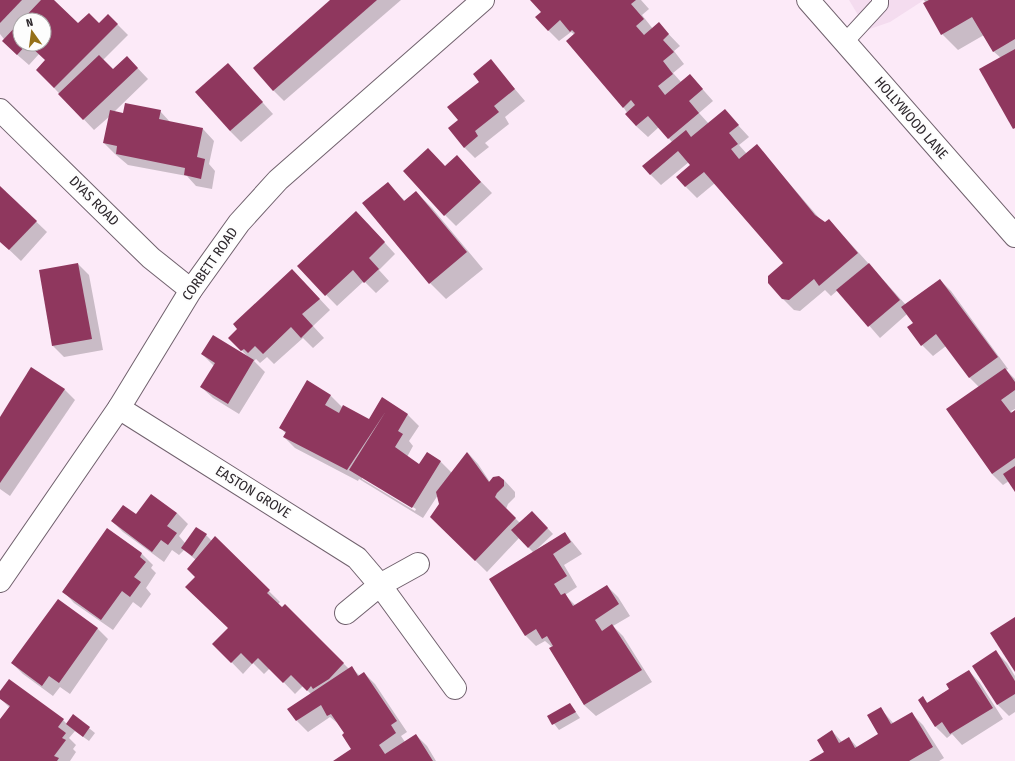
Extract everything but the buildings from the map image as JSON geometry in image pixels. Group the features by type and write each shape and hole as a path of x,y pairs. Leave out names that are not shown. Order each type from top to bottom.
{"street":[{"name":"CORBETT ROAD","path":"0,580 119,408 191,290 239,223 278,180 483,0"},
{"name":"HOLLYWOOD LANE","path":"808,0 1015,236"},
{"name":"DYAS ROAD","path":"0,110 151,258 191,290"},
{"name":"EASTON GROVE","path":"119,408 357,558 380,585 455,688"},
{"path":"346,613 380,585 418,564"}],"lane":[{"path":"845,42 880,4 880,0"}],"shaded area":[{"path":"849,0 924,0 890,22 867,30"}]}
